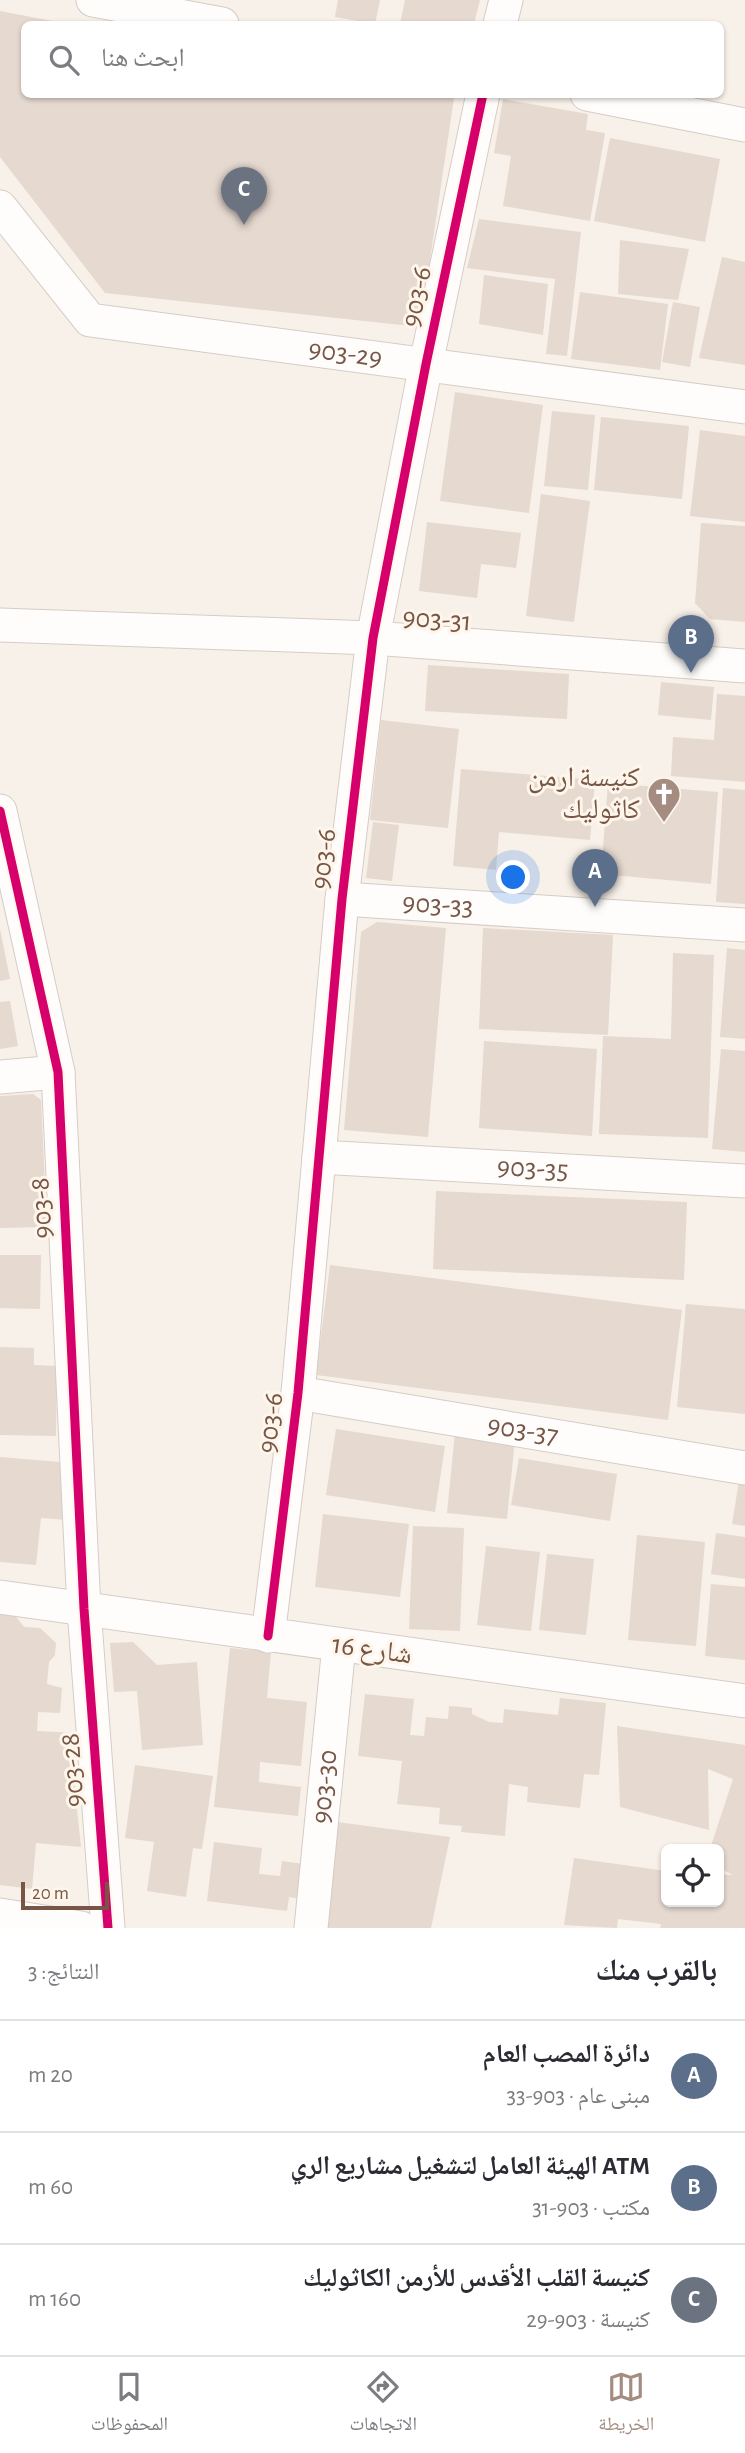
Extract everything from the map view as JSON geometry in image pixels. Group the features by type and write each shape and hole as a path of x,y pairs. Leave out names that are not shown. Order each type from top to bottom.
{"street":[{"path":"93,0 206,21"},
{"path":"501,21 506,0"},
{"name":"903-6","path":"268,1636 298,1393 342,899 373,638 426,365 482,98"},
{"path":"607,98 745,125"},
{"name":"903-29","path":"0,207 90,320 745,407"},
{"name":"903-31","path":"0,625 373,638 745,666"},
{"name":"903-8","path":"0,811 58,1072 84,1609"},
{"name":"903-33","path":"342,899 745,925"},
{"path":"0,1077 58,1072"},
{"name":"903-35","path":"319,1157 745,1181"},
{"name":"903-37","path":"298,1393 745,1468"},
{"name":"شارع 16","path":"0,1597 745,1701"},
{"name":"903-28","path":"84,1609 108,1928"},
{"name":"903-30","path":"311,1928 339,1645"},
{"path":"0,1915 81,1928"}],"building":[{"path":"338,0 380,0 376,21 335,17"},
{"path":"405,0 480,0 475,21 401,21"},
{"path":"0,11 52,21 21,21 21,98 454,98 420,327 105,293 0,157"},
{"path":"503,99 588,114 586,130 605,133 590,221 503,206 511,156 494,153"},
{"path":"610,138 720,159 705,242 594,221"},
{"path":"479,219 581,232 567,356 546,354 555,279 467,268"},
{"path":"620,240 689,249 678,300 618,294"},
{"path":"722,257 745,262 745,365 699,358"},
{"path":"484,275 548,284 543,335 479,324"},
{"path":"580,292 668,304 660,370 571,359"},
{"path":"673,302 700,307 690,367 662,362"},
{"path":"455,392 543,405 529,513 440,501"},
{"path":"552,411 595,415 588,490 544,486"},
{"path":"601,417 689,426 682,499 594,490"},
{"path":"700,430 745,436 745,522 690,516"},
{"path":"541,494 590,501 574,622 526,616"},
{"path":"427,522 521,533 516,568 481,564 477,598 419,591"},
{"path":"701,523 745,526 745,622 710,619 695,603"},
{"path":"428,665 569,674 567,719 425,711"},
{"path":"661,682 714,687 711,720 658,715"},
{"path":"717,694 745,696 745,782 671,776 673,737 714,740"},
{"path":"381,720 459,729 448,828 370,820"},
{"path":"461,769 595,780 590,840 499,832 496,870 453,866"},
{"path":"608,783 718,792 711,884 601,874"},
{"path":"723,788 745,790 745,904 716,902"},
{"path":"373,822 399,825 392,881 366,878"},
{"path":"377,922 446,928 428,1137 344,1130 361,932"},
{"path":"483,928 613,935 608,1035 479,1029"},
{"path":"0,929 10,979 0,981"},
{"path":"727,948 745,950 745,1039 720,1037"},
{"path":"673,953 714,955 708,1138 599,1134 603,1036 671,1039"},
{"path":"10,1001 18,1046 0,1049 0,1002"},
{"path":"484,1041 597,1049 592,1136 479,1128"},
{"path":"721,1049 745,1051 745,1152 712,1149"},
{"path":"33,1094 41,1100 47,1227 0,1228 0,1096"},
{"path":"436,1191 687,1202 684,1280 433,1269"},
{"path":"0,1255 41,1255 40,1309 0,1308"},
{"path":"330,1265 682,1310 668,1420 316,1375"},
{"path":"686,1304 745,1309 745,1414 677,1407"},
{"path":"0,1347 34,1348 34,1365 57,1366 56,1436 0,1435"},
{"path":"336,1429 445,1446 435,1512 326,1495"},
{"path":"455,1432 515,1439 507,1519 447,1513"},
{"path":"0,1457 60,1462 68,1520 41,1518 36,1565 0,1562"},
{"path":"519,1458 617,1474 610,1521 511,1505"},
{"path":"739,1481 745,1482 745,1526 732,1524"},
{"path":"323,1514 409,1524 400,1597 315,1587"},
{"path":"413,1526 464,1528 460,1631 409,1629"},
{"path":"716,1533 745,1537 745,1579 711,1574"},
{"path":"637,1535 705,1542 696,1646 628,1640"},
{"path":"486,1546 540,1552 531,1631 477,1625"},
{"path":"547,1554 594,1559 586,1635 539,1630"},
{"path":"711,1584 745,1587 745,1660 705,1656"},
{"path":"0,1613 14,1614 24,1627 40,1628 56,1643 55,1655 49,1662 47,1684 62,1688 60,1713 38,1712 37,1731 76,1733 74,1781 81,1847 36,1843 32,1889 0,1885"},
{"path":"133,1642 157,1665 197,1662 203,1745 142,1750 137,1691 114,1692 110,1643"},
{"path":"230,1648 271,1652 267,1698 307,1702 301,1766 260,1762 259,1782 301,1787 298,1816 214,1807"},
{"path":"365,1694 414,1699 410,1735 424,1736 426,1717 448,1719 449,1706 472,1708 472,1714 489,1722 503,1723 504,1709 558,1715 560,1698 606,1703 599,1775 584,1774 580,1808 527,1802 528,1787 509,1784 505,1836 461,1832 462,1826 439,1824 440,1808 397,1804 402,1761 358,1756"},
{"path":"617,1726 745,1745 745,1928 660,1928 661,1924 618,1919 617,1928 564,1925 574,1858 661,1870 661,1907 724,1907 724,1874 733,1875 724,1870 724,1844 712,1844 733,1779 708,1769 709,1830 620,1807"},
{"path":"135,1765 213,1776 202,1849 193,1848 186,1897 147,1891 154,1842 125,1838"},
{"path":"337,1822 450,1837 431,1928 325,1928"},
{"path":"214,1842 262,1848 259,1874 280,1876 282,1861 311,1865 307,1900 289,1897 287,1911 207,1901"}],"cycle path":[{"path":"268,1636 298,1393 342,899 373,638 426,364 482,98"},
{"path":"0,811 58,1072 84,1609 108,1928"}],"place":[{"name":"كنيسة القلب الأقدس للأرمن الكاثوليك","path":"244,225"},
{"name":"ATM الهيئة العامل لتشغيل مشاريع الري","path":"691,673"},
{"name":"كنيسة ارمن كاثوليك","path":"664,824"},
{"name":"دائرة المصب العام","path":"595,907"}]}
